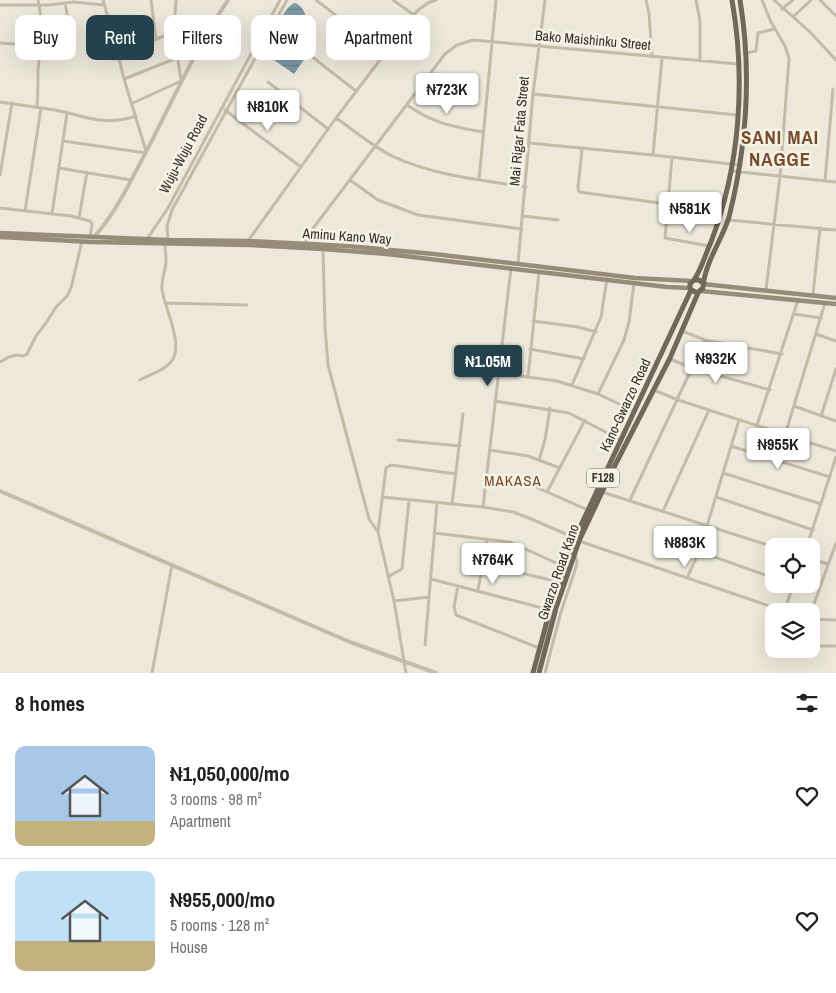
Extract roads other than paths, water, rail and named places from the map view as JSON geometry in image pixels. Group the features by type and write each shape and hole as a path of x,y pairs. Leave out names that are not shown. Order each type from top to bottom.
{"main road":[{"name":"F128","path":"691,289 693,281 701,269 726,197 736,136 740,65 732,0"},
{"name":"F128","path":"699,292 728,220 740,165 747,99 746,53 740,0"},
{"name":"Aminu Kano Way","path":"0,233 147,239 167,242 248,240 334,248 407,252 539,272 693,281"},
{"name":"Aminu Kano Way","path":"0,237 334,248"},
{"name":"Aminu Kano Way","path":"500,265 518,264 607,279 691,289"},
{"path":"693,281 699,280 703,284 836,298"},
{"path":"691,289 699,292 836,304"},
{"name":"Kano-Gwarzo Road","path":"533,673 559,582 588,510 691,289"},
{"name":"Gwarzo Road Kano","path":"539,673 556,608 575,553 577,540 670,358 699,292"}],"street":[{"path":"103,0 107,15"},
{"path":"151,0 152,15"},
{"path":"175,15 176,0"},
{"path":"217,15 226,0"},
{"name":"Wuju-Wuju Road","path":"147,239 168,208 280,0"},
{"name":"Wuju-Wuju Road","path":"140,380 164,368 171,363 175,356 171,320 162,288 163,272 166,265 168,217 287,0"},
{"path":"316,0 336,15"},
{"path":"394,0 414,15 428,3 436,0"},
{"path":"479,180 496,0"},
{"name":"Mai Rigar Fata Street","path":"518,264 533,94 545,0"},
{"path":"646,0 649,13 652,57"},
{"path":"696,0 700,21 700,61"},
{"path":"762,0 785,46 788,59 780,176 766,290"},
{"path":"774,0 810,32 836,60"},
{"path":"782,9 793,0"},
{"path":"793,17 811,0"},
{"path":"820,0 836,16"},
{"path":"0,5 78,1 104,5"},
{"path":"39,2 40,15"},
{"path":"65,3 67,15"},
{"path":"154,26 156,39 164,36"},
{"path":"746,53 756,51 758,33 775,29"},
{"name":"Bako Maishinku Street","path":"305,244 308,235 375,146 445,54 456,45 473,40 740,65"},
{"path":"0,43 15,44"},
{"path":"653,155 662,58"},
{"path":"25,211 39,108 39,60"},
{"path":"118,60 146,152"},
{"path":"124,79 172,60"},
{"path":"177,60 182,82"},
{"path":"92,238 103,228 131,180 193,60"},
{"path":"316,60 356,91"},
{"path":"248,240 380,60"},
{"path":"133,104 182,82"},
{"path":"268,82 328,129"},
{"path":"825,180 833,89"},
{"path":"533,94 737,115"},
{"path":"0,102 112,122 136,116"},
{"path":"0,175 12,104"},
{"path":"407,105 423,116 452,127 483,132"},
{"path":"225,110 300,167"},
{"path":"52,214 67,113"},
{"path":"336,118 375,146 418,166 446,175 526,187"},
{"path":"63,141 146,152"},
{"path":"529,143 740,165"},
{"path":"582,149 579,192 667,204"},
{"path":"672,157 665,238 709,246"},
{"path":"59,168 131,180"},
{"path":"731,171 836,182"},
{"path":"78,218 87,172"},
{"path":"350,180 378,200 418,215 522,229"},
{"path":"0,208 90,221 92,224 92,238"},
{"path":"523,216 558,220"},
{"path":"728,220 836,230"},
{"path":"813,295 820,228"},
{"path":"0,362 9,357 27,354 36,336 56,307 67,296 71,288 82,241"},
{"path":"323,249 324,319 328,364 370,519 378,532 394,601 406,673"},
{"path":"483,508 511,268"},
{"path":"528,378 539,272"},
{"path":"572,385 601,317 607,279"},
{"path":"598,394 624,340 629,322 634,282"},
{"path":"757,425 782,354 798,300"},
{"path":"165,304 247,305"},
{"path":"785,435 825,304"},
{"path":"794,314 821,318"},
{"path":"533,321 578,327 596,332"},
{"path":"682,331 705,340 782,354"},
{"path":"816,334 836,341"},
{"path":"630,500 705,340"},
{"path":"530,349 584,359"},
{"path":"670,358 692,368 770,390"},
{"path":"821,416 836,368"},
{"path":"498,373 557,381 572,385 598,394 634,411"},
{"path":"654,389 678,400 836,451"},
{"path":"495,401 569,412 621,440"},
{"path":"794,406 836,421"},
{"path":"539,460 545,440 550,408"},
{"path":"663,510 710,410"},
{"path":"452,504 463,414"},
{"path":"547,492 584,420"},
{"path":"707,526 739,420"},
{"path":"398,440 460,446"},
{"path":"731,446 830,477"},
{"path":"490,450 528,456 560,468"},
{"path":"810,538 836,457"},
{"path":"378,532 386,468 388,465 456,474"},
{"path":"723,473 822,504"},
{"path":"487,476 520,480 588,510"},
{"path":"0,491 350,642 436,673"},
{"path":"602,492 765,544"},
{"path":"382,497 513,512 577,540 765,605"},
{"path":"716,497 813,530"},
{"path":"389,576 402,569 409,500"},
{"path":"425,645 437,503"},
{"path":"434,533 518,545 565,567"},
{"path":"478,590 487,540"},
{"path":"814,603 836,543"},
{"path":"545,673 561,612 576,567 575,553"},
{"path":"687,578 694,558 698,554 703,553 765,575"},
{"path":"820,562 828,564"},
{"path":"482,564 559,582"},
{"path":"152,673 172,565"},
{"path":"431,579 550,610"},
{"path":"458,586 454,606 456,615 539,648"},
{"path":"394,601 429,597"},
{"path":"820,619 836,620"},
{"path":"820,646 836,646"}],"water":[{"path":"295,3 299,5 306,15 283,15"},
{"path":"274,60 304,60 294,74"}],"district":[{"name":"SANI MAI NAGGE","path":"780,148"},
{"name":"MAKASA","path":"513,481"}]}
